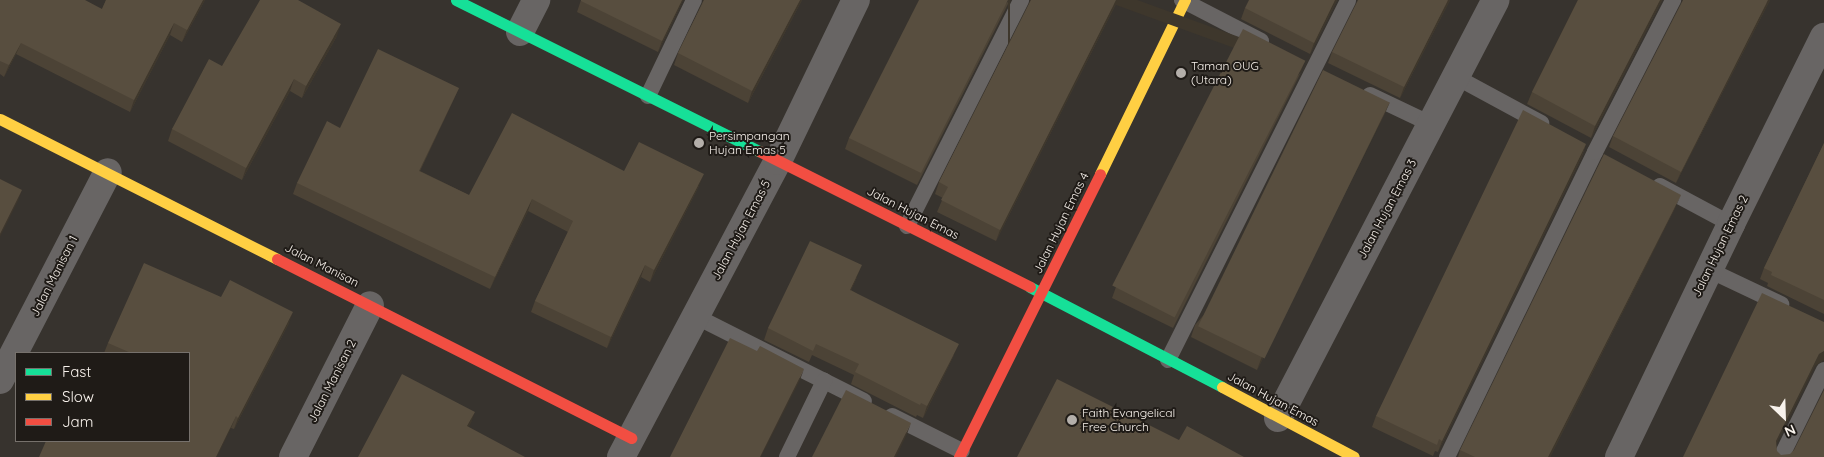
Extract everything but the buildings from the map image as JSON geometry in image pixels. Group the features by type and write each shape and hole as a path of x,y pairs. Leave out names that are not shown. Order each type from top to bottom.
{"street":[{"name":"Jalan Hujan Emas","path":"456,0 1042,293 1354,457"},
{"path":"520,32 536,0"},
{"name":"Jalan Hujan Emas 5","path":"626,447 778,160 856,0"},
{"name":"Jalan Hujan Emas 4","path":"960,454 1042,293 1184,0"},
{"name":"Jalan Hujan Emas 3","path":"1278,418 1496,0"},
{"name":"Jalan Hujan Emas 2","path":"1619,457 1731,224 1824,37"},
{"name":"Jalan Manisan","path":"0,119 370,305 626,447"},
{"name":"Jalan Manisan 1","path":"0,380 108,172"},
{"name":"Jalan Manisan 2","path":"293,457 370,305"}],"lane":[{"path":"648,96 694,0"},
{"path":"907,226 1021,0"},
{"path":"1184,0 1280,50"},
{"path":"1168,360 1348,0"},
{"path":"1447,457 1595,152 1673,0"},
{"path":"1297,60 1332,77"},
{"path":"1456,77 1552,128"},
{"path":"1359,90 1431,124"},
{"path":"1578,142 1612,161"},
{"path":"1646,179 1731,224"},
{"path":"1709,270 1797,312"},
{"path":"695,316 824,381 960,454"},
{"path":"1781,457 1824,370"},
{"path":"787,457 824,381"}],"traffic: fast":[{"path":"456,0 759,151"},
{"path":"1030,287 1222,387"}],"traffic: slow":[{"path":"1100,174 1185,0"},
{"path":"0,119 277,259"},
{"path":"1222,387 1354,457"}],"traffic: jam":[{"path":"759,151 1030,287"},
{"path":"959,457 1100,174"},
{"path":"277,259 631,438"}],"place":[{"name":"Taman OUG (Utara)","path":"1181,73"},
{"name":"Persimpangan Hujan Emas 5","path":"699,143"},
{"name":"Faith Evangelical Free Church","path":"1072,420"}]}
